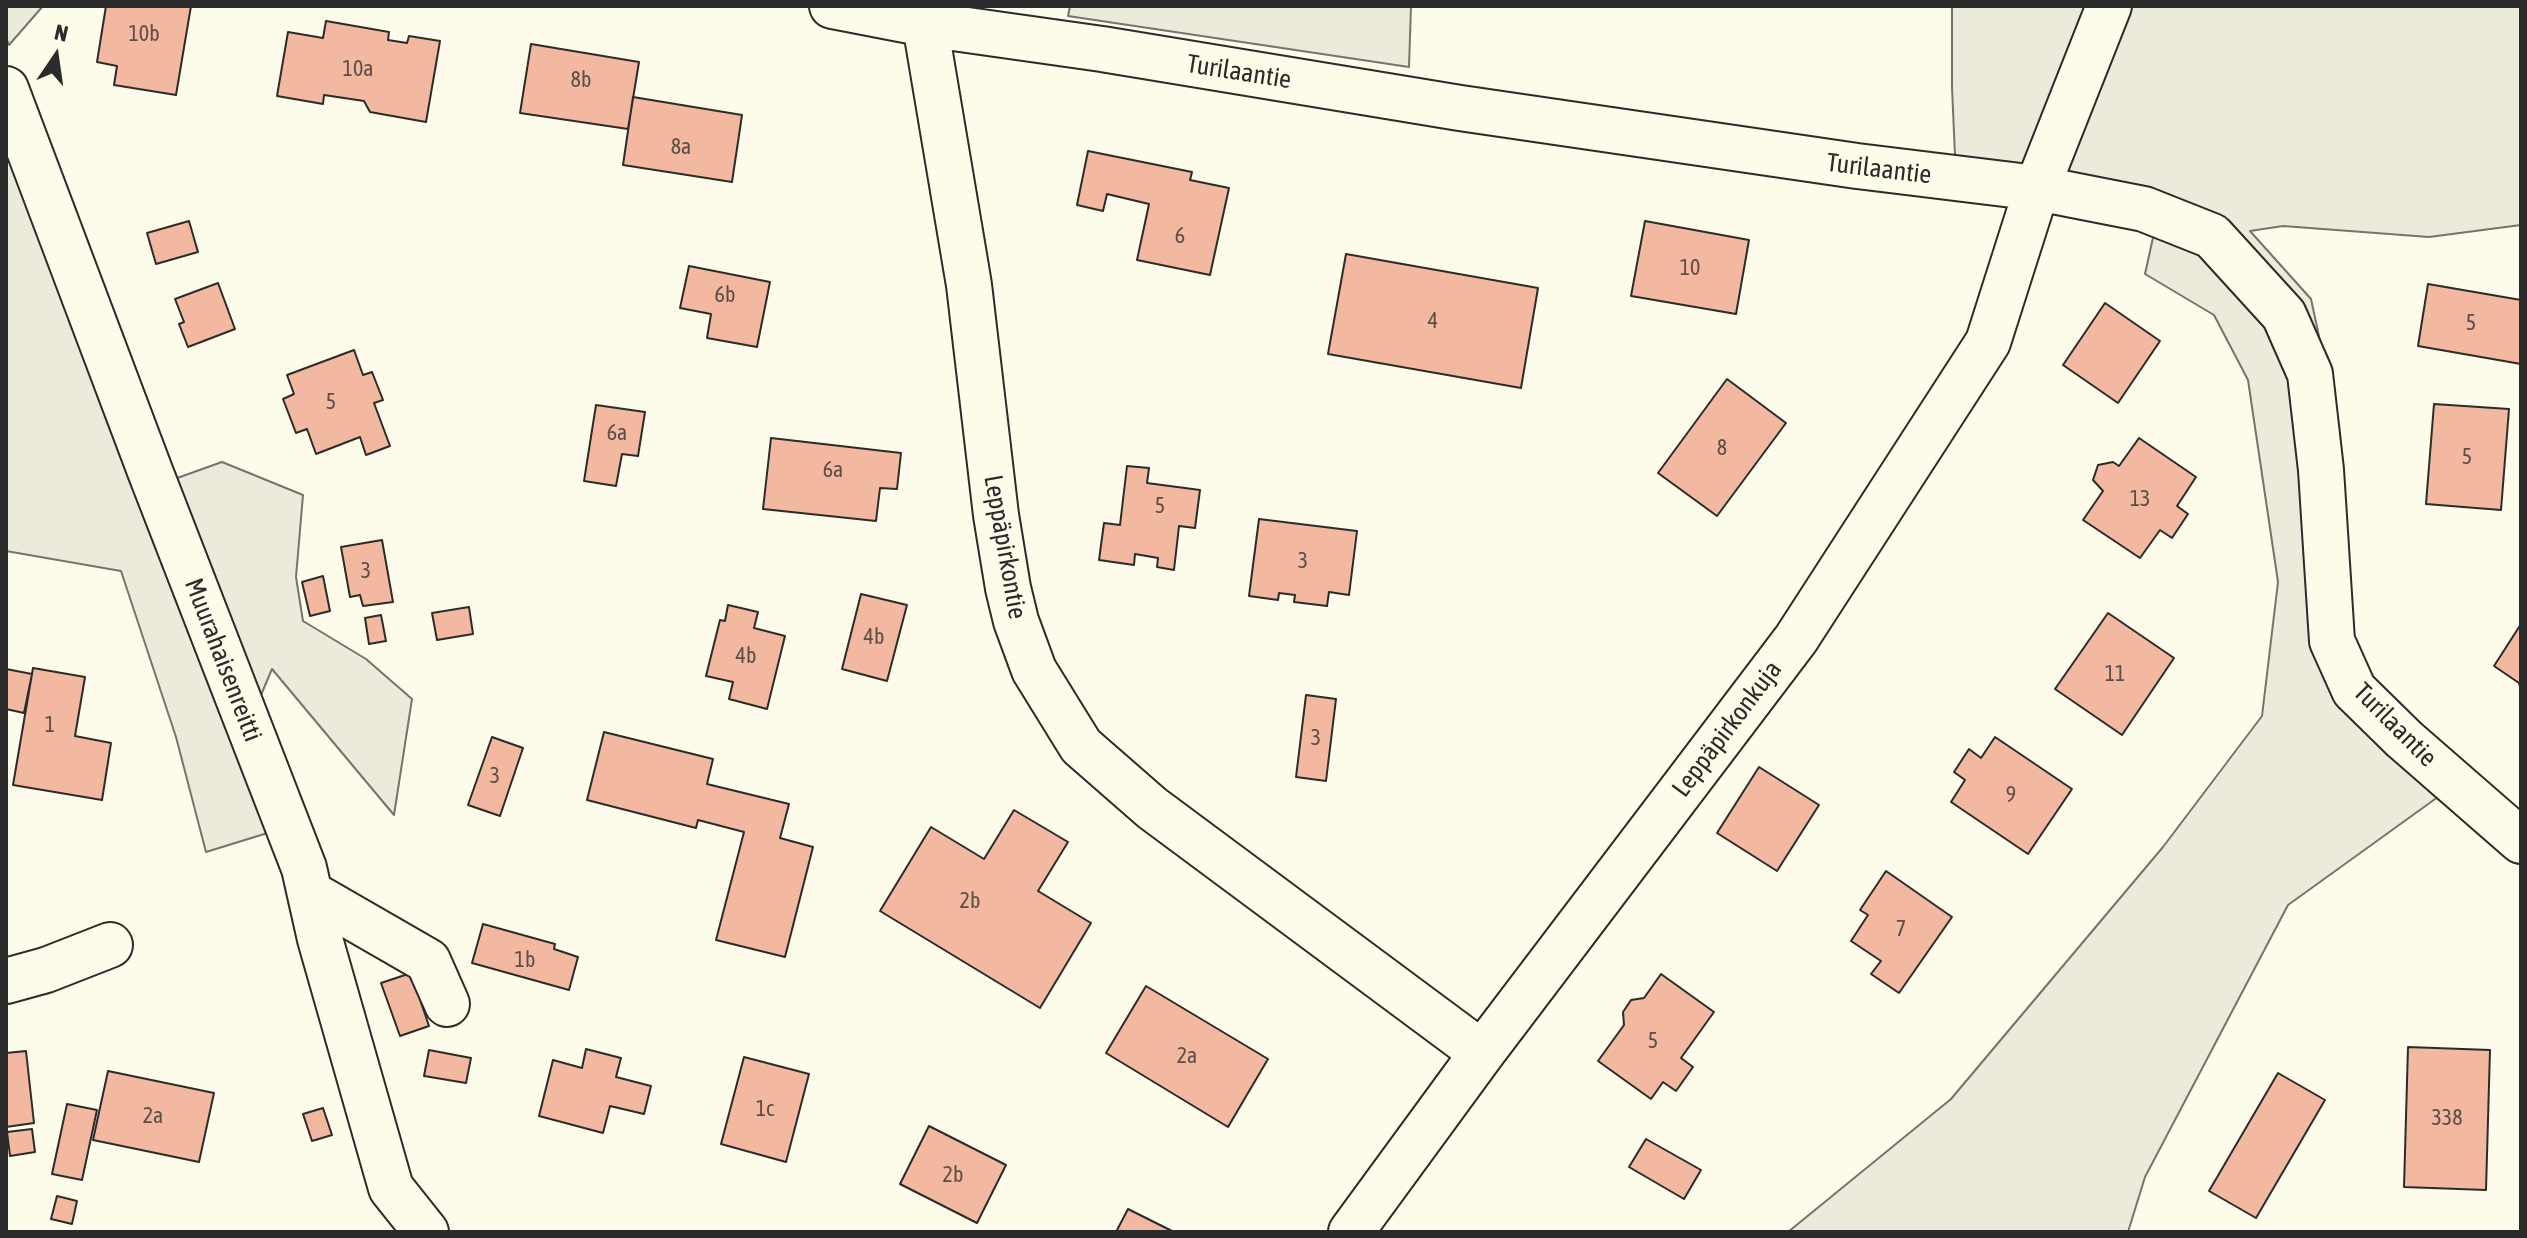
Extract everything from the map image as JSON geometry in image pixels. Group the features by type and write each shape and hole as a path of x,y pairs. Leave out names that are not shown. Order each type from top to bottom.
{"street":[{"name":"Turilaantie","path":"832,6 925,24 1102,49 1491,113 1857,166 2037,188 2144,209 2212,236 2284,315 2310,374 2321,470 2332,641 2354,690 2404,739 2521,841"},
{"name":"Leppäpirkonkuja","path":"1351,1232 1482,1053 1796,639 1988,342 2037,188 2109,6"},
{"name":"Leppäpirkontie","path":"925,24 969,285 996,515 1014,610 1034,670 1081,746 1152,808 1482,1053"},
{"name":"Muurahaisenreitti","path":"6,89 304,868 320,939 391,1188 426,1232"},
{"path":"310,893 428,961 447,1004"},
{"path":"6,981 46,970 110,945"}],"shaded area":[{"path":"6,6 43,6 9,45 6,37"},
{"path":"1070,6 1411,6 1409,67 1068,16"},
{"path":"1952,6 2521,6 2521,225 2429,237 2283,226 2250,231 2311,299 2340,434 2344,603 2332,641 2456,784 2288,905 2145,1177 2128,1232 1788,1232 1951,1099 2163,847 2262,716 2278,582 2248,380 2214,315 2145,274 2158,215 1956,179"},
{"path":"6,155 23,189 138,492 222,462 303,495 296,577 303,621 366,659 412,699 394,815 272,669 244,735 274,831 206,852 176,737 121,571 6,551"}],"building":[{"path":"106,6 191,6 176,95 114,85 117,66 97,62"},
{"path":"326,21 389,32 388,40 407,43 409,36 440,41 426,122 370,112 364,101 324,95 323,104 277,96 288,32 323,38"},
{"path":"531,44 639,62 628,129 520,113"},
{"path":"633,97 742,115 732,182 623,165"},
{"path":"1088,151 1192,172 1190,180 1229,188 1210,275 1137,260 1149,204 1107,194 1103,211 1077,205"},
{"path":"189,221 198,252 156,264 147,233"},
{"path":"1645,221 1749,240 1736,314 1631,296"},
{"path":"1346,254 1538,288 1521,388 1328,354"},
{"path":"689,266 770,282 757,347 707,338 711,314 680,308"},
{"path":"218,283 235,329 188,347 179,324 184,322 175,299"},
{"path":"2428,284 2521,300 2521,364 2418,346"},
{"path":"2105,303 2160,341 2118,403 2063,365"},
{"path":"354,350 363,375 372,372 383,400 374,403 390,446 366,455 360,437 316,454 307,429 296,433 283,399 294,394 287,375"},
{"path":"1727,379 1786,423 1717,516 1658,473"},
{"path":"2434,404 2509,409 2501,510 2426,504"},
{"path":"596,405 645,412 638,456 622,454 616,486 584,481"},
{"path":"771,438 901,453 897,489 880,488 876,521 763,509"},
{"path":"2139,438 2196,477 2177,506 2188,514 2172,538 2160,530 2140,558 2083,520 2103,491 2093,480 2098,465 2113,462 2119,466"},
{"path":"1127,466 1149,468 1147,483 1200,490 1195,528 1179,526 1174,570 1157,567 1158,558 1135,554 1134,565 1099,560 1104,523 1120,525"},
{"path":"1259,519 1357,531 1349,595 1329,592 1327,606 1294,602 1295,595 1279,593 1278,600 1249,596"},
{"path":"382,540 393,602 363,606 360,595 350,597 341,547"},
{"path":"323,576 330,611 310,616 302,582"},
{"path":"861,594 907,605 887,681 842,669"},
{"path":"728,605 758,612 754,628 785,636 767,709 729,699 733,682 706,676 720,620 725,621"},
{"path":"469,607 473,634 437,640 432,613"},
{"path":"2108,613 2174,658 2122,735 2055,689"},
{"path":"381,615 386,641 369,644 365,618"},
{"path":"2521,624 2521,691 2519,683 2494,666"},
{"path":"33,668 85,677 75,736 111,743 102,800 13,785"},
{"path":"6,669 32,674 24,713 6,709"},
{"path":"1306,695 1336,699 1326,781 1296,777"},
{"path":"604,732 713,759 707,784 789,804 780,838 813,847 785,957 716,940 744,832 698,820 696,828 587,800"},
{"path":"492,737 523,748 500,816 468,805"},
{"path":"1995,737 2072,789 2028,854 1951,802 1965,780 1954,772 1969,749 1981,758"},
{"path":"1759,767 1819,805 1777,871 1717,833"},
{"path":"1014,810 1068,842 1038,891 1091,923 1040,1008 880,911 931,827 984,859"},
{"path":"1886,871 1952,917 1899,993 1871,974 1881,961 1851,941 1868,915 1860,910"},
{"path":"483,924 555,944 554,949 578,957 569,990 472,963"},
{"path":"411,973 429,1026 400,1036 381,983"},
{"path":"1661,974 1714,1012 1681,1058 1693,1067 1676,1091 1663,1082 1651,1099 1598,1061 1624,1025 1623,1012 1631,1000 1644,998"},
{"path":"1146,986 1268,1059 1228,1127 1106,1053"},
{"path":"2408,1047 2490,1050 2486,1190 2404,1187"},
{"path":"586,1049 621,1058 616,1077 651,1086 644,1114 610,1106 603,1133 539,1116 553,1060 582,1068"},
{"path":"429,1050 471,1058 466,1083 424,1076"},
{"path":"26,1051 34,1123 6,1127 6,1053"},
{"path":"744,1057 809,1074 786,1162 721,1144"},
{"path":"108,1071 214,1093 199,1162 93,1140"},
{"path":"2278,1073 2325,1100 2256,1218 2209,1191"},
{"path":"67,1104 97,1110 82,1180 52,1174"},
{"path":"323,1108 332,1135 312,1141 303,1114"},
{"path":"929,1126 1006,1165 977,1223 900,1184"},
{"path":"32,1129 35,1152 10,1156 7,1132"},
{"path":"1646,1139 1701,1170 1684,1199 1629,1167"},
{"path":"57,1196 77,1201 72,1224 51,1219"},
{"path":"1128,1209 1174,1232 1116,1232"}]}
